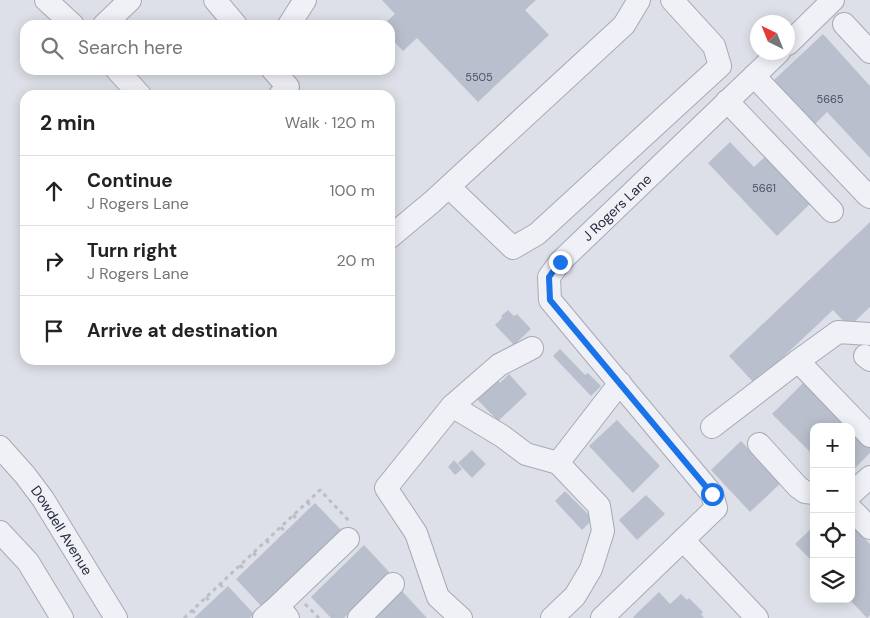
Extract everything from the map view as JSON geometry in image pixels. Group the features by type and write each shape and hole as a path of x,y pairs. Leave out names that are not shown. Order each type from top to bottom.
{"street":[{"path":"46,0 68,20"},
{"path":"109,20 130,0"},
{"path":"215,0 232,20"},
{"path":"292,20 306,0"},
{"path":"395,233 449,187 624,25 639,0"},
{"path":"449,187 513,248 537,234 720,66 714,46 672,0"},
{"path":"795,37 833,0"},
{"path":"844,24 870,52"},
{"name":"J Rogers Lane","path":"683,540 716,508 712,494 550,300 549,277 560,262 771,60"},
{"path":"122,75 135,90"},
{"path":"277,75 288,88 286,90"},
{"path":"754,76 866,195 870,196"},
{"path":"727,101 832,211"},
{"path":"712,427 838,332 869,350"},
{"path":"461,618 438,597 416,533 386,488 452,406 499,365 532,348"},
{"path":"798,361 870,436"},
{"path":"558,463 620,384"},
{"path":"452,406 502,436 526,454 558,463 599,506 602,531 591,569 575,596 552,618"},
{"path":"759,444 798,487 805,492 810,493"},
{"name":"Dowdell Avenue","path":"0,447 43,499 116,618"},
{"path":"855,490 870,477"},
{"path":"855,513 870,528"},
{"path":"0,532 28,562 62,618"},
{"path":"277,614 350,532"},
{"path":"602,618 683,540 757,618"},
{"path":"359,618 394,584"}],"path":[{"path":"184,618 320,490 350,532"},
{"path":"307,502 312,507"},
{"path":"294,515 298,520"},
{"path":"281,527 285,532"},
{"path":"266,540 271,545"},
{"path":"253,553 258,557"},
{"path":"240,566 244,570"},
{"path":"220,584 224,589"},
{"path":"206,597 210,602"},
{"path":"301,599 319,618"},
{"path":"192,610 197,615"}],"building":[{"path":"382,0 536,0 525,10 549,35 478,102 417,38 403,51 395,42 395,20 388,20 395,14"},
{"path":"823,34 870,86 870,158 827,112 814,125 773,81"},
{"path":"730,142 754,167 766,156 811,203 777,236 708,163"},
{"path":"870,222 870,307 849,327 833,310 755,384 729,356"},
{"path":"508,310 514,316 517,314 531,329 514,345 495,325"},
{"path":"560,349 585,375 588,373 601,386 591,396 553,356"},
{"path":"509,374 527,394 498,421 476,398 496,378 500,383"},
{"path":"805,381 846,423 810,423 810,452 772,414"},
{"path":"617,420 660,466 633,493 589,446"},
{"path":"855,432 870,448 870,453 855,468"},
{"path":"741,441 781,483 750,512 711,470"},
{"path":"472,450 486,464 472,478 458,463"},
{"path":"454,460 462,469 455,475 448,467"},
{"path":"565,491 593,519 582,530 555,501"},
{"path":"646,495 665,514 637,540 619,520"},
{"path":"315,503 342,531 262,607 236,579"},
{"path":"855,529 870,544 870,615 867,618 853,603 855,603"},
{"path":"810,530 810,559 795,544"},
{"path":"364,545 390,573 344,618 331,618 311,597"},
{"path":"228,586 254,614 250,618 194,618"},
{"path":"400,589 427,618 369,618"},
{"path":"659,592 670,604 681,594 687,600 689,598 703,612 701,614 704,618 633,617"}],"route":[{"path":"560,262 549,277 550,300 712,494"}]}
